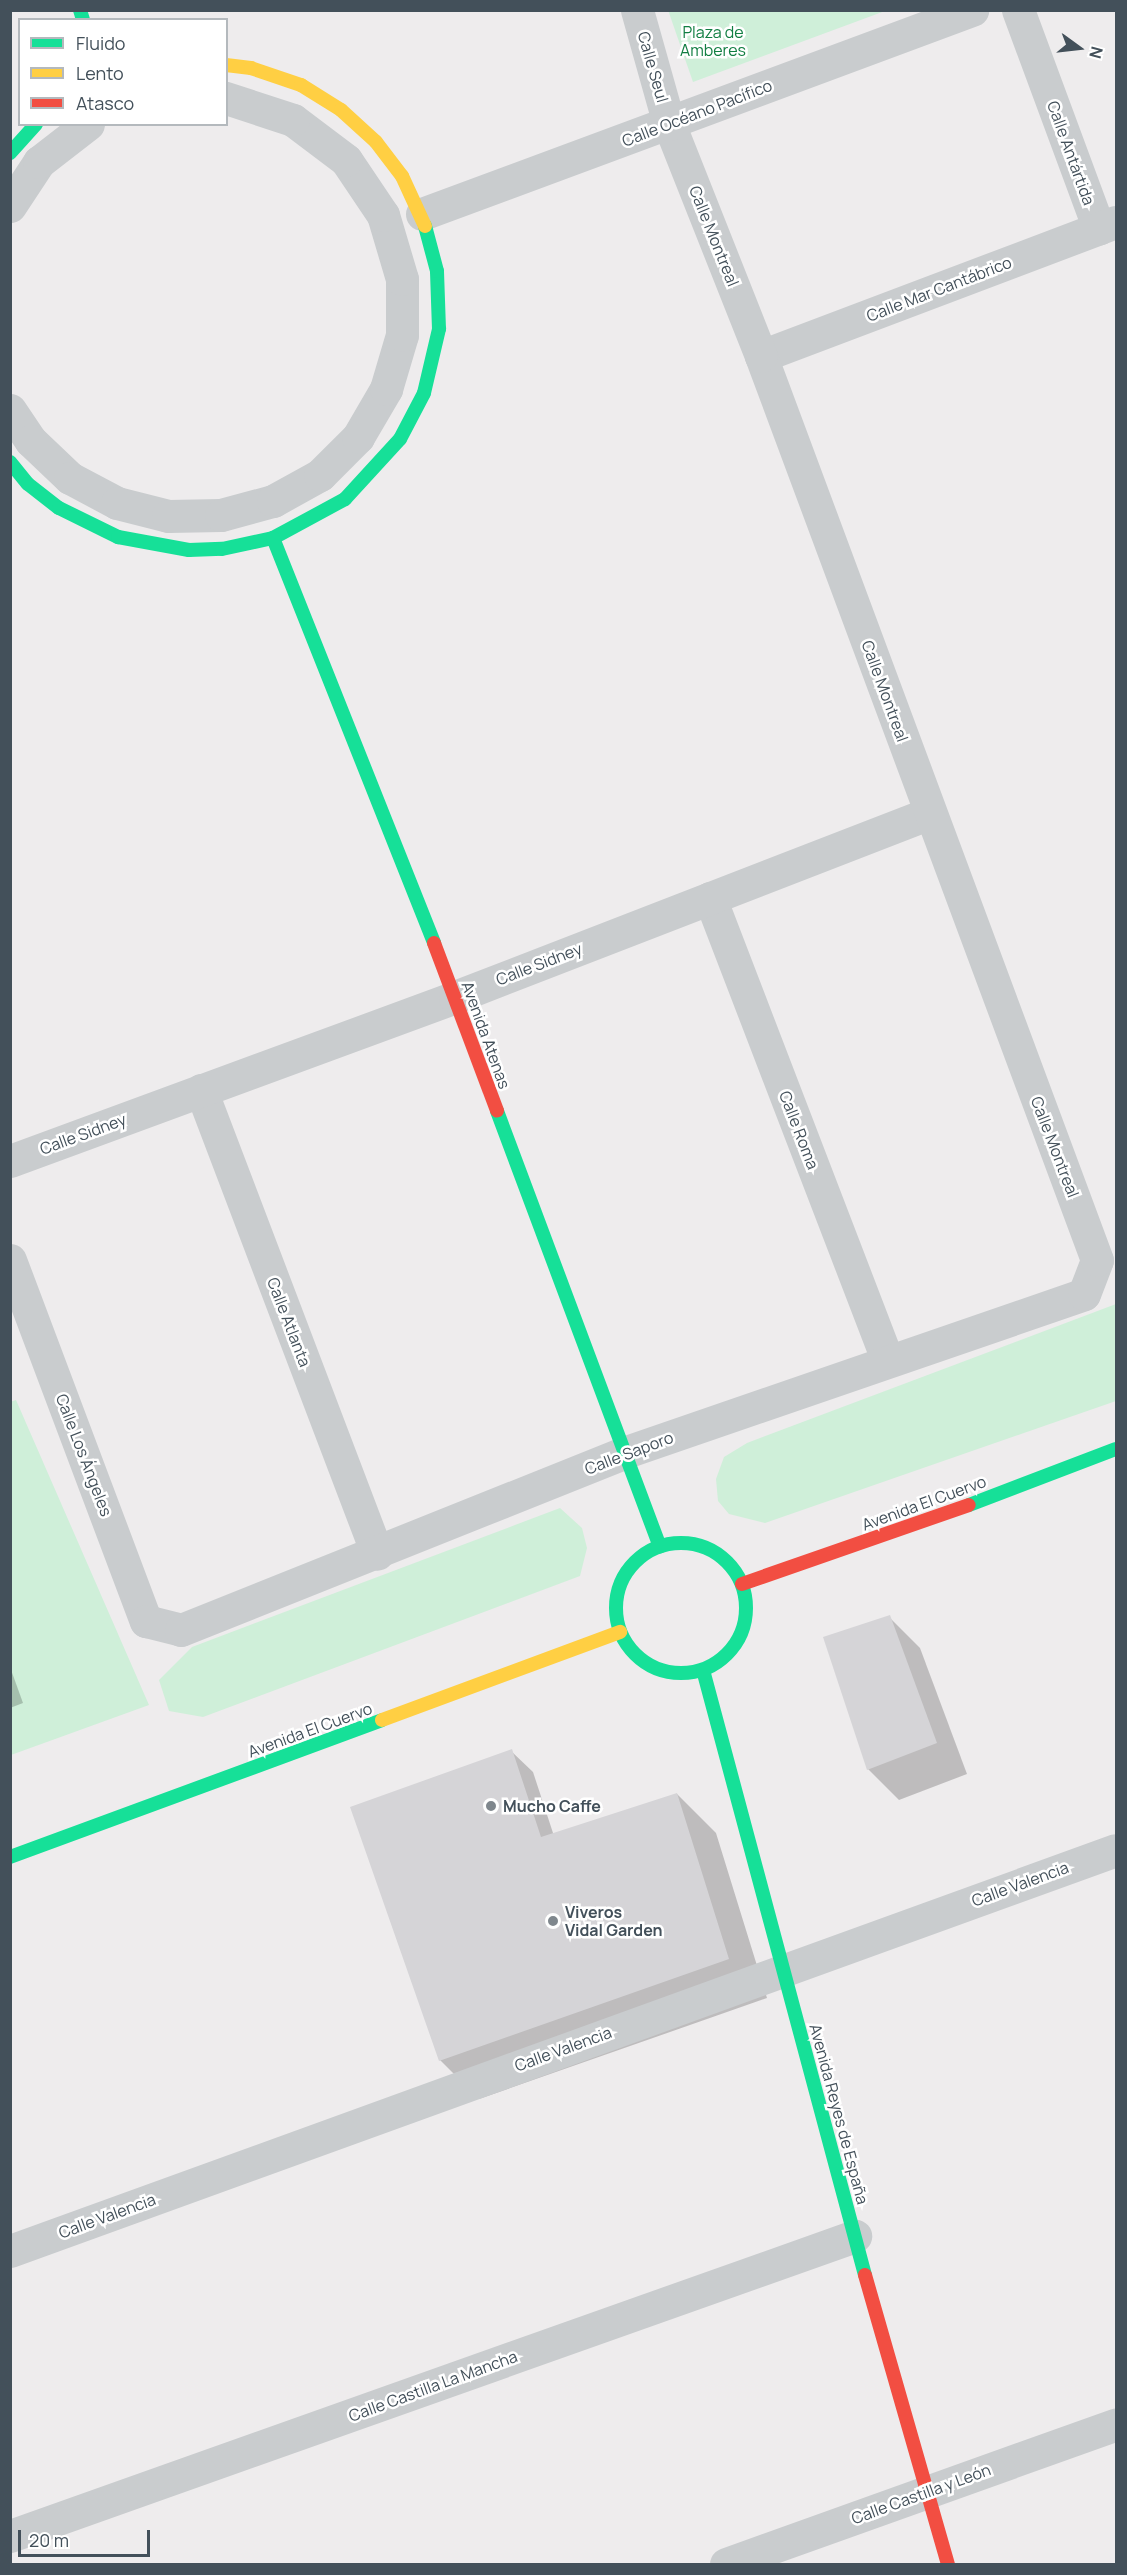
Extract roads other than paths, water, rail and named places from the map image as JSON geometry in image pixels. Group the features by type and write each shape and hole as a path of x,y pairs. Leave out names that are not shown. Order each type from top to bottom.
{"street":[{"name":"Calle Seul","path":"637,10 669,124"},
{"name":"Calle Océano Pacífico","path":"422,214 972,10"},
{"name":"Calle Antártida","path":"1018,10 1108,225"},
{"path":"10,462 28,484 59,508 118,537 189,550 222,549 273,538 345,499 400,439 424,393 439,329 437,271 422,214 402,176 376,142 341,110 301,85 251,68 228,65"},
{"path":"10,410 31,441 70,478 117,503 168,516 221,515 273,501 320,475 358,437 386,389 402,335 402,279 383,215 346,160 293,120 228,99"},
{"name":"Calle Montreal","path":"669,124 761,356 1097,1260"},
{"path":"10,153 34,126"},
{"path":"10,206 39,162 85,126"},
{"name":"Calle Mar Cantábrico","path":"761,356 1108,225"},
{"name":"Avenida Atenas","path":"273,538 454,997 660,1547"},
{"name":"Calle Sidney","path":"10,1161 454,997 930,813"},
{"name":"Calle Roma","path":"710,898 888,1361"},
{"name":"Calle Atlanta","path":"201,1090 377,1554"},
{"name":"Calle Saporo","path":"146,1621 181,1630 377,1554 626,1452 1084,1294 1097,1260"},
{"name":"Calle Los Ángeles","path":"14,1281 146,1621"},
{"name":"Avenida El Cuervo","path":"742,1584 923,1523 1116,1449"},
{"path":"679,1543 699,1545 717,1553 742,1584 744,1625 735,1644 721,1660 703,1670 683,1674 663,1671 630,1649 620,1632 616,1611 618,1591 627,1572 641,1557 660,1547 679,1543"},
{"name":"Avenida El Cuervo","path":"10,1857 620,1632"},
{"name":"Avenida Reyes de España","path":"703,1670 925,2492 948,2565"},
{"name":"Calle Valencia","path":"10,2251 1116,1850"},
{"name":"Calle Castilla La Mancha","path":"10,2536 855,2236"},
{"name":"Calle Castilla y León","path":"726,2565 1116,2424"}],"place":[{"name":"Mucho Caffe","path":"491,1806"},
{"name":"Viveros Vidal Garden","path":"553,1921"}],"park label":[{"name":"Plaza de Amberes","path":"713,41"}]}
